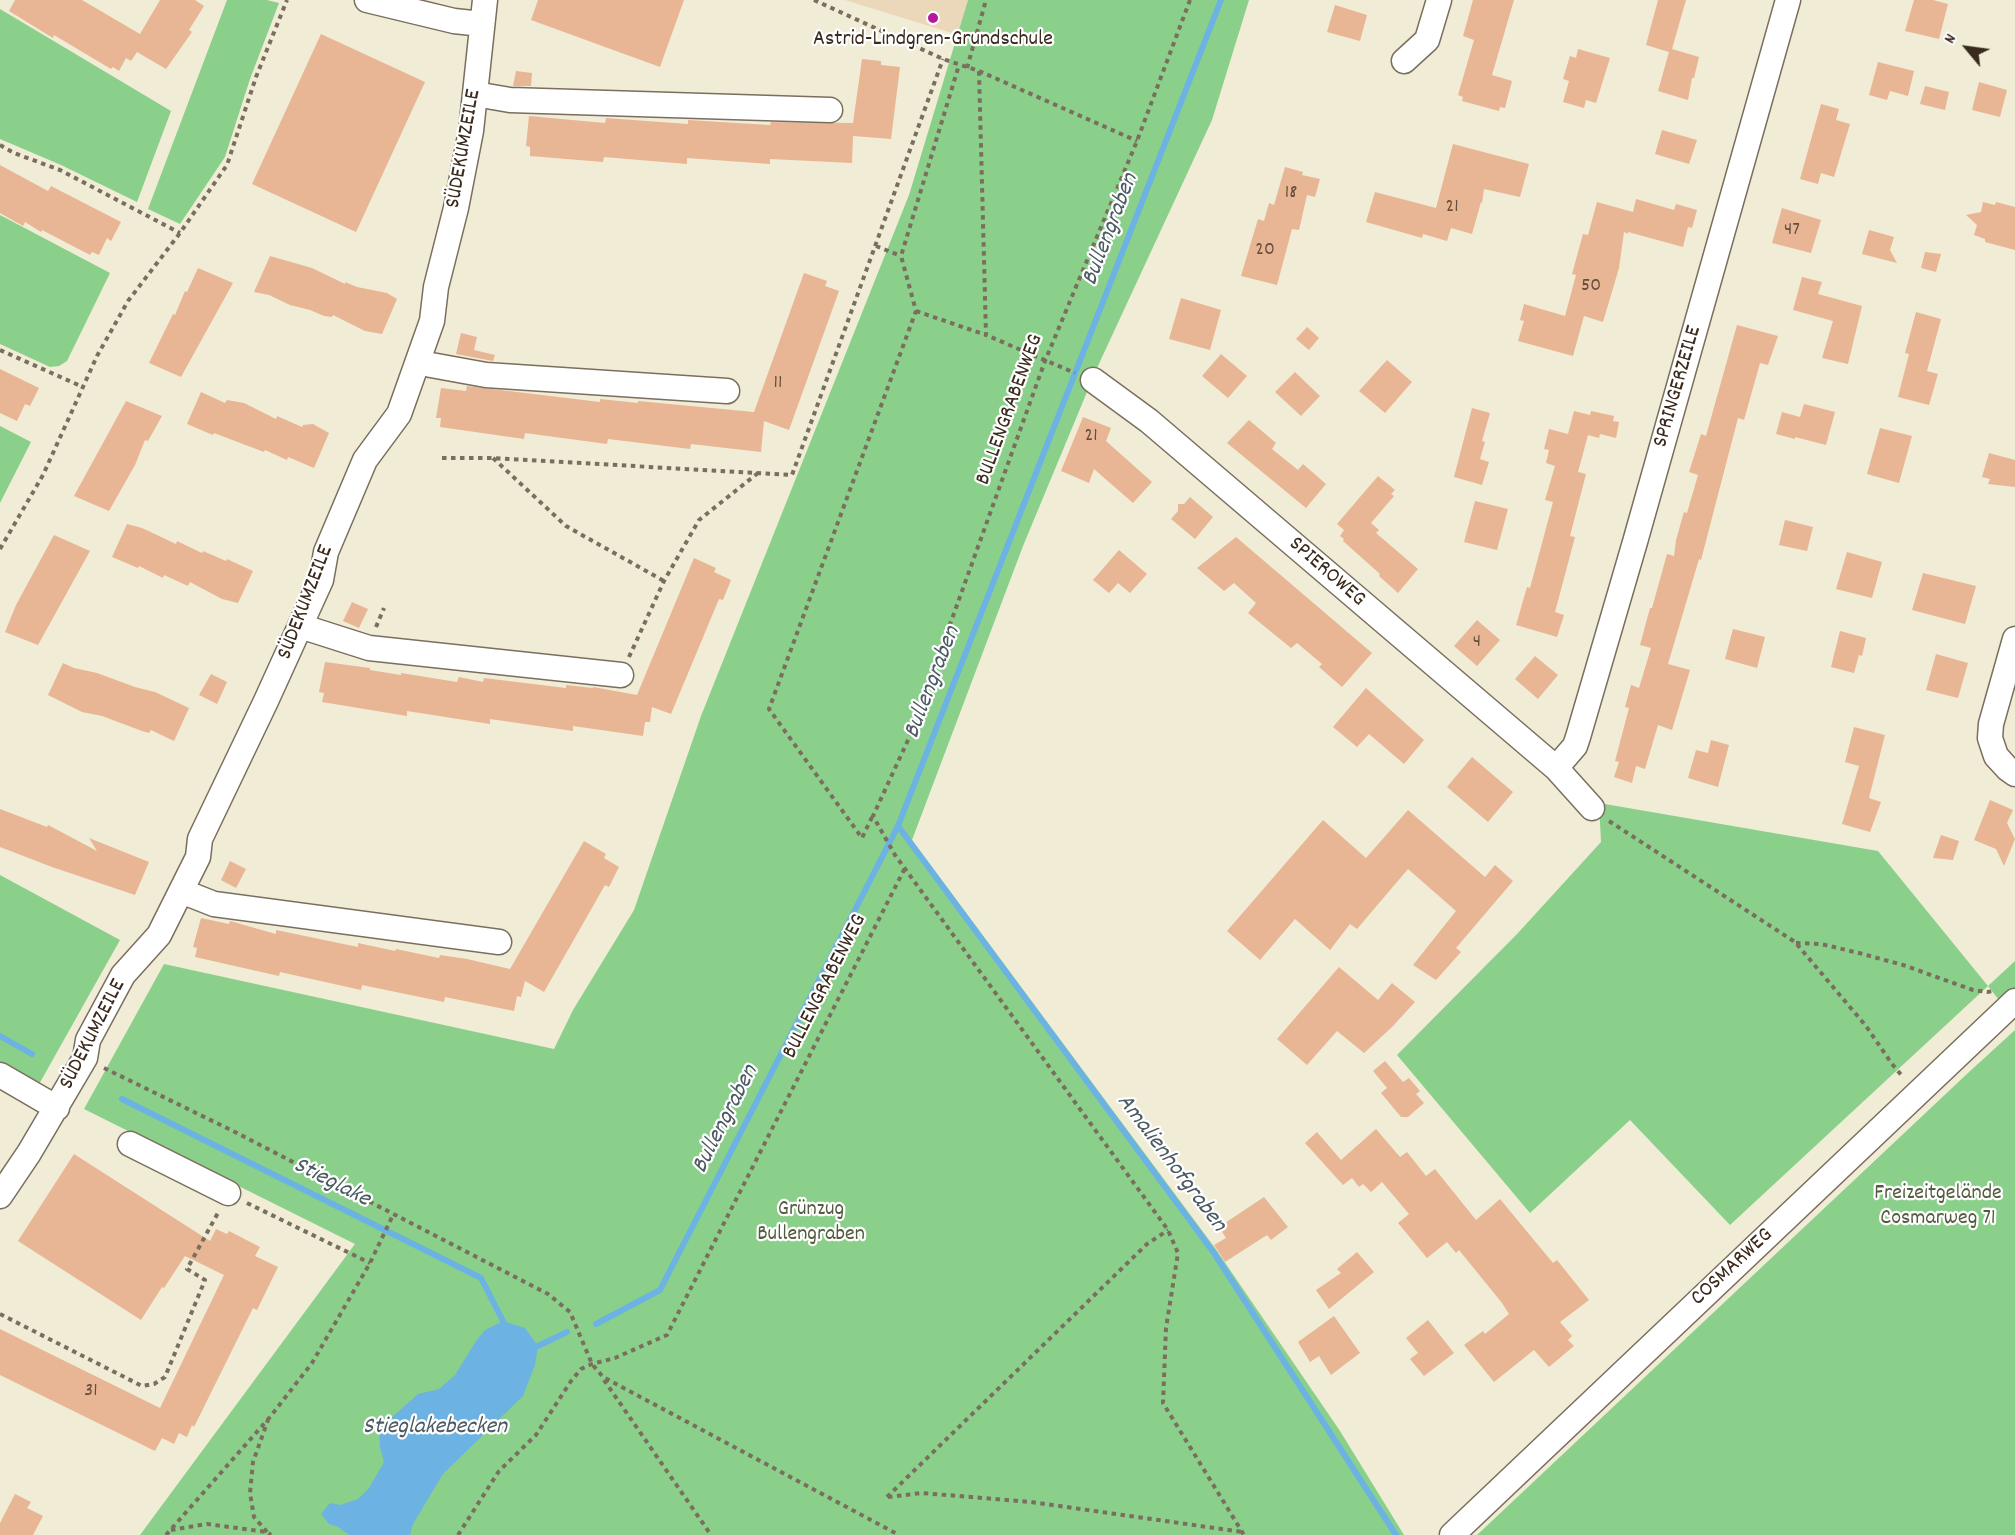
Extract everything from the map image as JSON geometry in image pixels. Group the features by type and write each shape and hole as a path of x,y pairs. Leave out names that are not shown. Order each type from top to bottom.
{"street":[{"path":"367,0 454,21 484,12"},
{"path":"1404,62 1427,40 1439,0"},
{"name":"SPRINGERZEILE","path":"1556,768 1575,746 1788,0"},
{"name":"SÜDEKUMZEILE","path":"0,1196 57,1108 85,1058 88,1040 123,975 159,935 198,857 200,839 321,580 326,552 365,460 399,414 432,321 436,287 464,170 484,12"},
{"path":"475,94 510,100 830,110"},
{"path":"418,360 431,365 486,375 727,392"},
{"name":"SPIEROWEG","path":"1093,380 1149,421 1556,768 1592,808"},
{"path":"300,626 369,648 621,675"},
{"path":"2015,639 1991,724 1990,738 1996,756 2015,774"},
{"path":"181,891 214,904 499,942"},
{"name":"COSMARWEG","path":"1452,1535 1918,1093 2007,995"},
{"path":"0,1074 57,1108"},
{"path":"130,1144 228,1193"}],"path":[{"path":"0,549 43,475 97,356 128,301 180,233 227,165 256,77 287,0"},
{"path":"814,0 943,59 979,71 1137,141"},
{"path":"967,68 986,0"},
{"name":"BULLENGRABENWEG","path":"916,311 769,709 862,838 909,738 1046,361 1137,141 1190,0"},
{"path":"442,458 492,458 792,475 943,59"},
{"path":"959,65 901,256 916,311 986,335 1093,380"},
{"path":"979,71 986,335"},
{"path":"0,145 14,153 60,170 180,233"},
{"path":"876,246 901,256"},
{"path":"0,350 83,387"},
{"path":"492,458 566,526 664,581"},
{"path":"621,675 664,581 699,520 758,472"},
{"path":"1592,808 1795,942 1866,1026 1892,1064 1918,1093"},
{"path":"873,816 904,868 1168,1230 1178,1253 1166,1328 1162,1403 1243,1534"},
{"name":"BULLENGRABENWEG","path":"458,1535 499,1472 536,1435 581,1369 615,1358 667,1335 904,868"},
{"path":"1795,942 1821,944 1903,964 1973,990 2007,995"},
{"path":"85,1058 235,1132 548,1294 570,1312 592,1364 711,1535"},
{"path":"0,1314 142,1386 154,1384 165,1377 205,1280 187,1269 228,1193 370,1263"},
{"path":"166,1535 270,1417 312,1363 370,1263 394,1214"},
{"path":"1168,1230 1147,1244 887,1497 922,1493 1031,1502 1243,1534"},
{"path":"603,1377 899,1535"},
{"path":"269,1533 254,1517 250,1493 253,1462 270,1417"},
{"path":"170,1530 207,1524 269,1533"}],"shaded area":[{"name":"Astrid-Lindgren-Grundschule","path":"845,0 968,0 958,35"}],"green space":[{"path":"227,0 267,0 279,3 250,79 225,157 180,224 148,209"},
{"name":"Grünzug Bullengraben","path":"968,0 1249,0 1212,120 1097,368 1023,546 912,840 1215,1248 1340,1431 1404,1535 140,1535 355,1244 84,1109 164,964 554,1049 573,1010 634,910 701,716 909,195"},
{"path":"0,9 171,111 137,202 61,165 0,139"},
{"path":"0,215 110,273 67,361 59,366 50,367 0,344"},
{"path":"0,426 31,442 0,503"},
{"path":"1599,803 1878,851 1988,986 1730,1225 1630,1120 1530,1213 1397,1055 1518,933 1601,842"},
{"path":"0,875 120,940 38,1086 0,1064"},
{"path":"2015,961 2015,991 2002,1004 1988,986"},
{"name":"Freizeitgelände Cosmarweg 71","path":"2015,1030 2015,1535 1477,1535 1968,1073"}],"water":[{"name":"Stieglakebecken","path":"503,1321 525,1328 538,1346 535,1365 523,1396 443,1474 413,1524 410,1535 349,1535 329,1524 321,1514 330,1503 340,1505 358,1499 369,1488 384,1462 379,1429 418,1394 439,1389 455,1375 485,1330"}],"building":[{"path":"15,0 82,0 140,34 160,0 195,0 204,6 189,30 192,32 166,69 137,52 131,61 126,58 119,71 113,67 111,69 54,35 53,38 9,11"},
{"path":"538,0 684,0 660,67 531,20"},
{"path":"1473,0 1514,0 1492,75 1512,81 1505,108 1500,107 1499,111 1462,101 1463,97 1458,95 1474,40 1463,36"},
{"path":"1658,0 1686,0 1672,49 1699,57 1688,100 1658,91 1669,52 1646,45"},
{"path":"1914,0 1933,0 1948,4 1939,39 1905,31"},
{"path":"1335,5 1367,15 1360,41 1327,32"},
{"path":"321,34 425,82 356,232 252,184"},
{"path":"1578,49 1610,58 1596,103 1586,100 1584,108 1563,102 1569,81 1563,79 1570,56 1576,58"},
{"path":"862,59 881,61 881,65 900,67 891,139 853,136 852,163 770,159 770,164 687,158 687,164 604,157 603,162 530,156 530,147 526,146 529,116 605,123 606,118 688,124 688,120 770,125 771,122 853,123"},
{"path":"1878,62 1914,71 1908,96 1890,91 1887,100 1869,95"},
{"path":"516,71 532,73 531,86 513,86"},
{"path":"1979,82 2007,90 2000,117 1972,110"},
{"path":"1925,86 1949,92 1945,110 1920,104"},
{"path":"1821,104 1839,109 1836,120 1850,124 1834,177 1821,173 1818,184 1800,179"},
{"path":"1662,130 1697,140 1689,164 1655,154"},
{"path":"1453,144 1529,164 1520,197 1484,189 1472,234 1451,228 1447,241 1423,234 1422,238 1366,222 1375,192 1436,208"},
{"path":"0,165 48,191 51,186 121,222 111,241 107,238 99,255 92,252 90,255 25,222 23,226 0,213"},
{"path":"1285,167 1303,172 1302,175 1320,179 1315,197 1307,195 1299,230 1292,229 1277,285 1241,276 1258,219 1264,221 1269,203 1274,205"},
{"path":"1636,199 1674,210 1676,204 1697,210 1692,228 1688,227 1683,247 1624,232 1619,268 1603,322 1584,316 1573,356 1518,341 1524,321 1520,320 1524,304 1565,316 1576,275 1572,274 1583,234 1588,235 1597,202 1633,212"},
{"path":"1983,202 1995,205 1996,202 2015,207 2015,250 1985,242 1985,239 1974,235 1977,225 1966,215 1981,212"},
{"path":"1782,208 1821,220 1811,253 1772,243"},
{"path":"1869,230 1894,237 1890,250 1897,263 1862,254"},
{"path":"1925,252 1941,254 1936,272 1921,268"},
{"path":"270,256 312,268 345,284 345,282 387,293 397,299 382,334 365,331 333,315 332,317 324,316 290,305 269,295 254,292"},
{"path":"198,268 233,283 181,377 149,363"},
{"path":"804,273 827,281 825,286 839,291 789,430 764,421 761,452 691,444 690,449 608,439 607,444 525,433 524,439 440,427 441,418 436,418 441,388 466,391 467,386 600,402 600,399 638,403 638,401 754,412"},
{"path":"1802,277 1822,282 1818,294 1862,306 1848,364 1822,358 1833,321 1793,310"},
{"path":"1181,298 1221,310 1210,350 1169,339"},
{"path":"1916,312 1941,319 1927,371 1938,374 1929,405 1898,397 1909,354 1905,353"},
{"path":"1737,325 1778,336 1768,365 1760,363 1744,420 1738,418 1701,560 1699,559 1668,664 1690,670 1672,730 1658,725 1645,769 1636,766 1632,783 1614,777 1619,762 1615,761 1629,708 1625,707 1631,685 1639,688 1651,648 1640,645 1667,554 1674,556 1684,512 1687,513 1698,475 1689,472 1701,434 1706,436"},
{"path":"1307,327 1319,338 1309,350 1296,339"},
{"path":"461,333 477,337 474,350 495,355 493,361 456,354"},
{"path":"1221,354 1247,376 1228,398 1202,376"},
{"path":"1387,360 1412,382 1385,413 1359,391"},
{"path":"0,369 39,388 30,406 25,404 17,421 0,413"},
{"path":"1295,372 1320,396 1301,416 1275,392"},
{"path":"201,392 225,403 227,400 244,403 276,419 277,416 302,427 313,424 329,433 314,468 288,457 287,460 265,450 264,452 214,433 213,435 187,424"},
{"path":"126,401 162,416 148,441 145,440 135,465 109,511 74,496"},
{"path":"1804,404 1835,412 1826,445 1776,434 1782,412 1800,417"},
{"path":"1472,408 1490,413 1482,441 1485,442 1480,459 1489,462 1482,485 1454,477"},
{"path":"1574,411 1590,415 1591,411 1614,416 1613,421 1619,422 1616,438 1600,434 1599,438 1588,435 1578,472 1586,474 1570,536 1575,537 1555,612 1564,615 1557,637 1516,625 1527,587 1530,588 1553,502 1545,500 1555,466 1546,463 1549,450 1544,449 1549,429 1568,434"},
{"path":"1083,417 1111,428 1106,441 1152,482 1133,503 1094,469 1089,483 1061,471"},
{"path":"1249,420 1276,443 1272,449 1298,470 1303,464 1326,484 1306,508 1227,443"},
{"path":"1880,428 1912,436 1899,483 1867,474"},
{"path":"1989,453 2015,460 2015,487 1988,484 1990,479 1982,477"},
{"path":"1378,476 1395,490 1391,494 1394,496 1371,523 1379,530 1376,533 1418,569 1398,593 1343,541 1344,539 1340,536 1344,530 1337,524"},
{"path":"1190,497 1213,517 1195,539 1171,519 1178,511 1178,504 1184,504"},
{"path":"1475,501 1508,509 1497,550 1464,542"},
{"path":"1785,520 1813,527 1807,551 1779,545"},
{"path":"127,524 142,528 176,544 177,541 202,553 203,551 226,561 227,559 253,571 238,603 222,599 190,582 188,586 164,575 163,578 139,566 138,568 112,557"},
{"path":"54,535 90,551 38,645 5,632 16,605"},
{"path":"1236,537 1372,653 1342,687 1319,667 1322,664 1297,643 1291,648 1248,613 1256,603 1234,583 1224,591 1197,568"},
{"path":"1119,550 1147,574 1130,593 1118,583 1109,593 1093,580"},
{"path":"1847,552 1882,562 1872,598 1836,589"},
{"path":"694,558 716,568 714,572 731,580 723,600 719,599 671,714 652,707 650,722 645,722 643,736 573,726 573,731 490,719 490,724 407,711 407,716 322,702 324,693 319,692 325,662 457,682 459,677 483,682 484,678 566,688 566,685 593,687 637,695"},
{"path":"1923,573 1976,586 1965,624 1912,610"},
{"path":"352,602 368,609 359,628 343,621"},
{"path":"1477,620 1500,640 1477,666 1454,646"},
{"path":"1733,629 1765,637 1757,668 1725,659"},
{"path":"1840,631 1866,638 1862,656 1859,655 1854,673 1831,667"},
{"path":"1936,654 1968,663 1958,698 1926,690"},
{"path":"1535,656 1558,675 1538,699 1515,679"},
{"path":"63,663 155,692 189,708 174,741 151,730 149,733 102,716 82,712 48,695"},
{"path":"211,674 227,682 217,704 199,695"},
{"path":"1366,688 1424,740 1404,764 1369,734 1357,747 1333,727"},
{"path":"1854,727 1885,735 1869,798 1881,802 1870,832 1842,824 1859,766 1845,762"},
{"path":"1711,740 1729,745 1718,787 1688,778 1696,750 1708,753"},
{"path":"1472,757 1513,792 1488,822 1447,787"},
{"path":"1990,800 2013,810 2007,823 2015,839 2004,866 1996,849 1974,840"},
{"path":"0,809 47,827 48,825 97,851 89,838 149,862 135,895 0,847"},
{"path":"1408,810 1485,877 1495,865 1513,881 1456,948 1461,952 1436,980 1413,965 1456,911 1408,869 1357,929 1350,924 1330,950 1295,919 1260,960 1227,931 1323,820 1366,858"},
{"path":"1941,835 1959,841 1953,860 1933,858"},
{"path":"584,841 606,854 604,858 619,867 609,887 605,885 544,992 525,981 521,997 517,996 514,1011 445,997 444,1002 362,985 361,990 280,972 279,976 195,957 197,948 193,947 201,918 229,924 230,921 276,934 276,930 358,947 358,943 439,958 440,955 467,959 510,969"},
{"path":"230,861 246,869 236,888 221,880"},
{"path":"1339,967 1378,1000 1392,983 1415,1002 1364,1053 1337,1031 1307,1065 1277,1039"},
{"path":"1385,1061 1403,1082 1409,1078 1420,1091 1416,1094 1424,1103 1408,1117 1401,1117 1381,1093 1387,1088 1373,1071"},
{"path":"1376,1129 1400,1157 1407,1152 1426,1176 1435,1169 1476,1220 1500,1199 1553,1263 1557,1260 1589,1300 1560,1322 1572,1336 1568,1340 1574,1346 1549,1367 1534,1350 1494,1382 1464,1345 1483,1331 1485,1334 1509,1314 1502,1303 1459,1250 1456,1253 1447,1242 1427,1258 1398,1223 1409,1214 1382,1182 1371,1192 1363,1184 1359,1187 1352,1178 1343,1185 1305,1143 1317,1132 1341,1160"},
{"path":"74,1154 210,1241 216,1229 227,1234 229,1231 260,1247 255,1256 278,1267 257,1310 253,1308 194,1427 192,1425 187,1437 179,1433 174,1444 162,1438 155,1451 0,1375 0,1329 160,1408 224,1275 185,1256 141,1320 18,1241"},
{"path":"1264,1197 1288,1227 1271,1240 1267,1235 1225,1262 1214,1245 1226,1238 1219,1227"},
{"path":"1357,1252 1374,1272 1329,1309 1316,1290 1341,1273 1337,1269"},
{"path":"1334,1316 1360,1353 1331,1375 1319,1356 1310,1362 1298,1342"},
{"path":"1428,1320 1454,1353 1424,1376 1410,1359 1418,1353 1406,1338"},
{"path":"15,1494 31,1502 27,1508 43,1516 33,1535 0,1535 0,1523"}],"waterway":[{"name":"Bullengraben","path":"596,1324 660,1290 898,826 1221,0"},
{"name":"Amalienhofgraben","path":"898,826 1214,1253 1396,1535"},
{"name":"Stieglake","path":"0,1036 32,1054"},
{"name":"Stieglake","path":"122,1099 481,1278 503,1321"},
{"name":"Bullengraben","path":"538,1346 567,1332"}],"place":[{"name":"Astrid-Lindgren-Grundschule","path":"933,18"}]}
